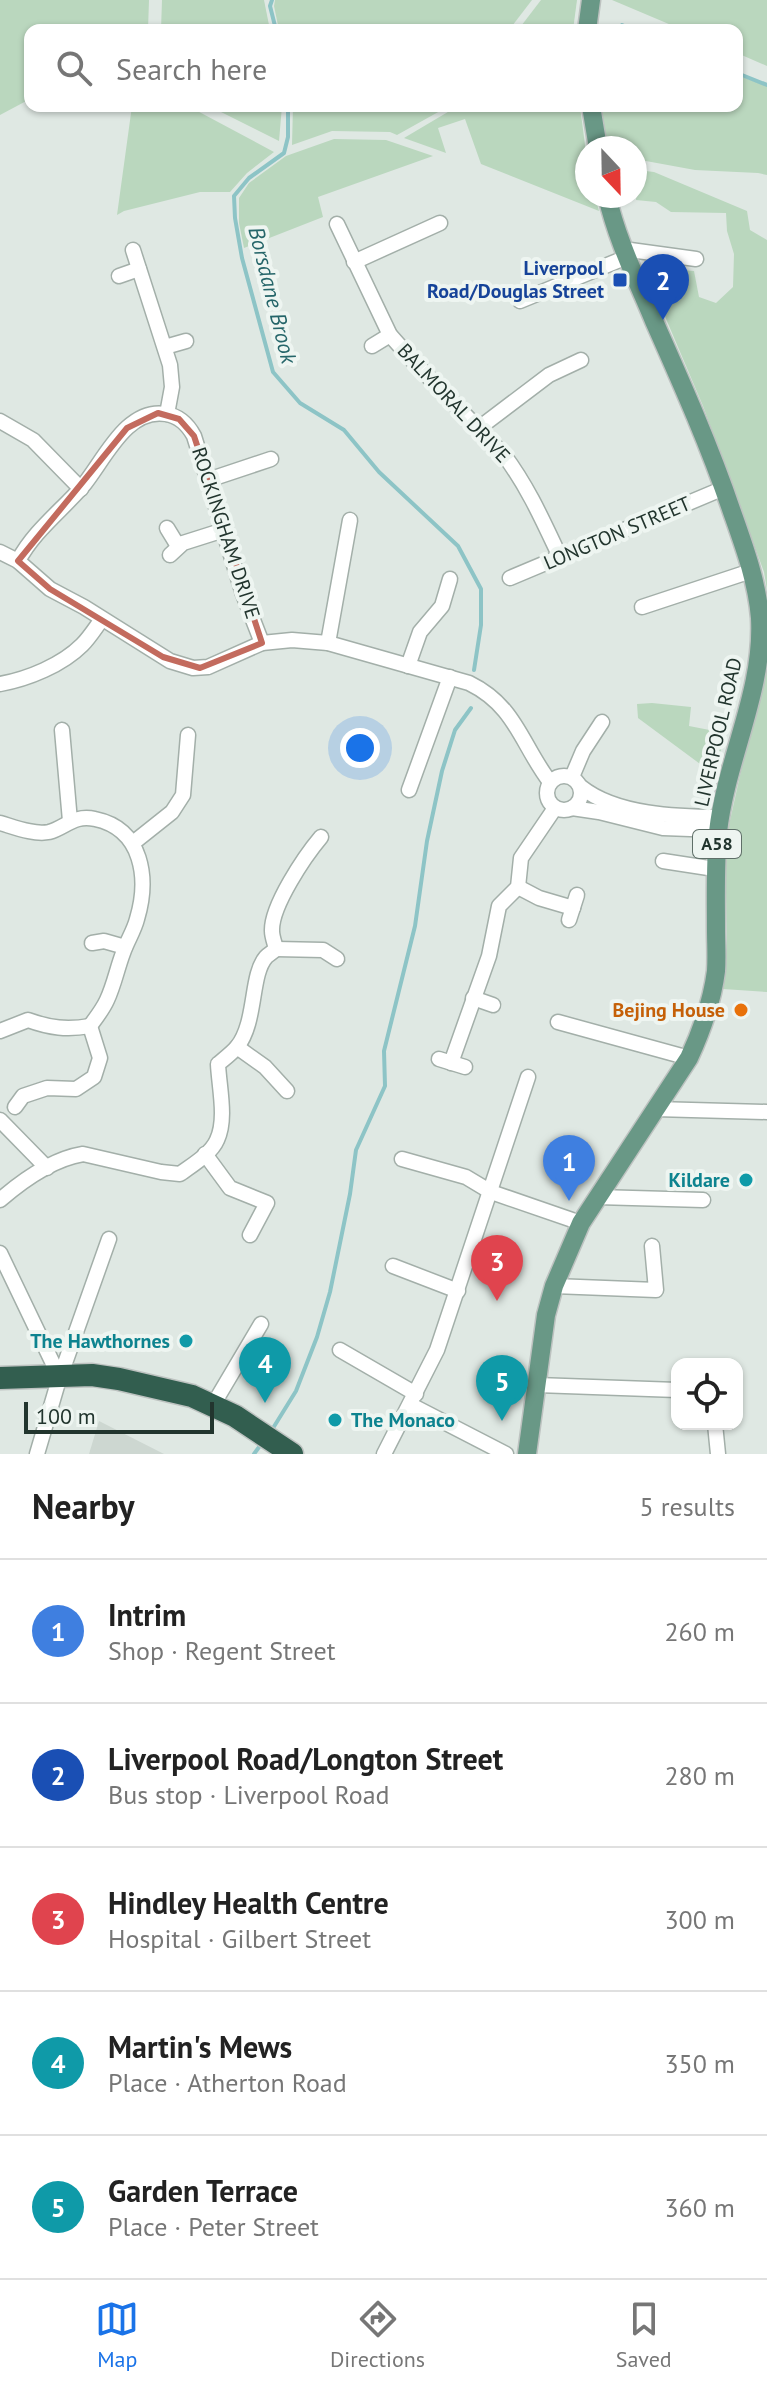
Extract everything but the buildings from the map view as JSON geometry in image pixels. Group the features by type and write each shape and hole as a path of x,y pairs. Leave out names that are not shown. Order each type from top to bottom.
{"highway":[{"path":"0,1378 92,1375 192,1396 255,1429 286,1450"}],"main road":[{"path":"588,24 591,0"},
{"path":"592,112 596,136"},
{"name":"LIVERPOOL ROAD","path":"527,1454 546,1315 554,1286 581,1223 689,1058 711,1000 716,969 715,869 719,824 756,675 759,616 751,571 724,488 625,253 611,208"}],"street":[{"path":"354,262 440,223"},
{"name":"BALMORAL DRIVE","path":"337,224 390,335 504,455 524,483 560,557"},
{"path":"18,561 32,538 81,489 131,423 151,413 167,414 172,379 165,347 133,250"},
{"path":"520,301 625,253 696,259"},
{"path":"119,276 139,269"},
{"name":"BALMORAL DRIVE","path":"372,346 390,335"},
{"path":"165,347 186,341"},
{"path":"479,428 549,375 581,360"},
{"name":"ROCKINGHAM DRIVE","path":"167,414 190,429 262,643"},
{"path":"1,415 33,440 81,489"},
{"path":"208,480 271,459"},
{"name":"LONGTON STREET","path":"510,578 724,488"},
{"path":"328,643 350,520"},
{"path":"167,528 174,551 224,530"},
{"path":"0,552 18,561 50,589 170,661 193,668 208,667 262,643 292,640 328,643 450,677 484,691 505,709 550,782"},
{"path":"642,607 751,571"},
{"path":"408,666 420,632 442,606 450,579"},
{"path":"0,684 35,674 69,655 80,647 102,619"},
{"path":"409,790 450,677"},
{"path":"572,808 579,802 576,782 583,751 602,722"},
{"path":"62,730 70,821"},
{"path":"133,843 172,812 183,795 188,735"},
{"path":"563,775 598,799 719,824 663,828 599,812 572,808 561,810 548,799 547,788 550,782 563,775"},
{"path":"451,1063 489,956 499,906 518,887 521,858 555,808"},
{"path":"0,823 49,832 70,821 92,818 116,825 133,843 143,875 137,922 106,1003 90,1026 70,1029 47,1027 28,1020 0,1031"},
{"path":"276,949 272,929 279,905 295,873 321,837"},
{"path":"663,861 715,869"},
{"path":"518,887 539,898 573,908"},
{"path":"92,943 104,941 125,947"},
{"path":"0,1200 20,1183 47,1168 71,1156 83,1154 180,1174 217,1141 221,1120 218,1064 237,1047 247,1028 258,972 265,957 276,949 323,950 337,959"},
{"path":"473,998 493,1005"},
{"path":"558,1022 689,1058"},
{"path":"15,1107 23,1096 47,1088 76,1089 94,1077 100,1058 90,1026"},
{"path":"237,1047 265,1067 287,1091"},
{"path":"384,1454 437,1350 528,1077"},
{"path":"655,1109 767,1112"},
{"path":"0,1120 47,1168"},
{"path":"205,1154 230,1188 267,1203 250,1235"},
{"path":"402,1159 466,1177 491,1192 581,1223"},
{"path":"597,1197 703,1200"},
{"path":"58,1374 64,1366 109,1239"},
{"path":"554,1286 656,1290 652,1246"},
{"path":"1,1258 58,1374 37,1454"},
{"path":"393,1266 458,1291"},
{"path":"213,1405 261,1324"},
{"path":"340,1350 413,1400 506,1454"},
{"path":"537,1385 671,1390"},
{"path":"716,1430 718,1454"}],"highlighted area":[{"path":"158,413 179,419 194,436 262,643 200,668 163,657 50,589 18,561 127,428"}],"shaded area":[{"path":"99,1421 164,1454 89,1454"}],"green space":[{"path":"0,0 149,0 148,24 24,24 24,102 0,115"},
{"path":"162,0 264,0 269,24 161,24"},
{"path":"275,0 532,0 514,24 278,24"},
{"path":"541,0 577,0 574,24 523,24"},
{"path":"612,0 767,0 767,66 743,56 743,24 669,24"},
{"path":"743,77 767,86 767,175 695,170 647,161 647,136 605,136 602,112 743,112"},
{"path":"131,112 199,112 274,152 247,173 230,192 200,192 117,215"},
{"path":"221,112 281,112 279,141"},
{"path":"293,112 438,112 397,135 390,132 332,131 292,145"},
{"path":"448,112 581,112 584,136 575,136 575,201 481,164 465,119 438,128 446,153 404,138"},
{"path":"334,139 386,140 433,156 318,197 323,217 244,248 239,223 239,198 249,183 286,156"},
{"path":"647,171 747,211 750,230 767,240 767,590 764,572 703,406 644,267 694,271 699,297 716,303 733,287 734,254 727,231 726,213 671,212 656,202 647,201"},
{"path":"767,654 767,992 723,989 727,941 725,843"},
{"path":"637,704 691,707 689,726 725,733 715,775 638,718"}],"waterway":[{"name":"Borsdane Brook","path":"272,0 270,6 274,24"},
{"path":"743,75 767,85"},
{"name":"Borsdane Brook","path":"288,112 288,137 284,153 249,178 234,196 242,258 273,372 300,403 344,430 379,472 458,546 481,589 481,625 474,670"},
{"path":"270,1433 296,1391 330,1292 356,1150 385,1086 384,1051 415,926 427,841 442,771 455,730 471,708"},
{"path":"254,1454 262,1443"}],"place":[{"name":"Liverpool Road/Douglas Street","path":"620,280"},
{"name":"Liverpool Road/Longton Street","path":"663,320"},
{"name":"Bejing House","path":"741,1010"},
{"name":"Kildare","path":"746,1180"},
{"name":"Intrim","path":"569,1201"},
{"name":"Hindley Health Centre","path":"497,1301"},
{"name":"The Hawthornes","path":"186,1341"},
{"name":"Martin's Mews","path":"265,1403"},
{"name":"The Monaco","path":"335,1420"},
{"name":"Garden Terrace","path":"502,1421"}]}
